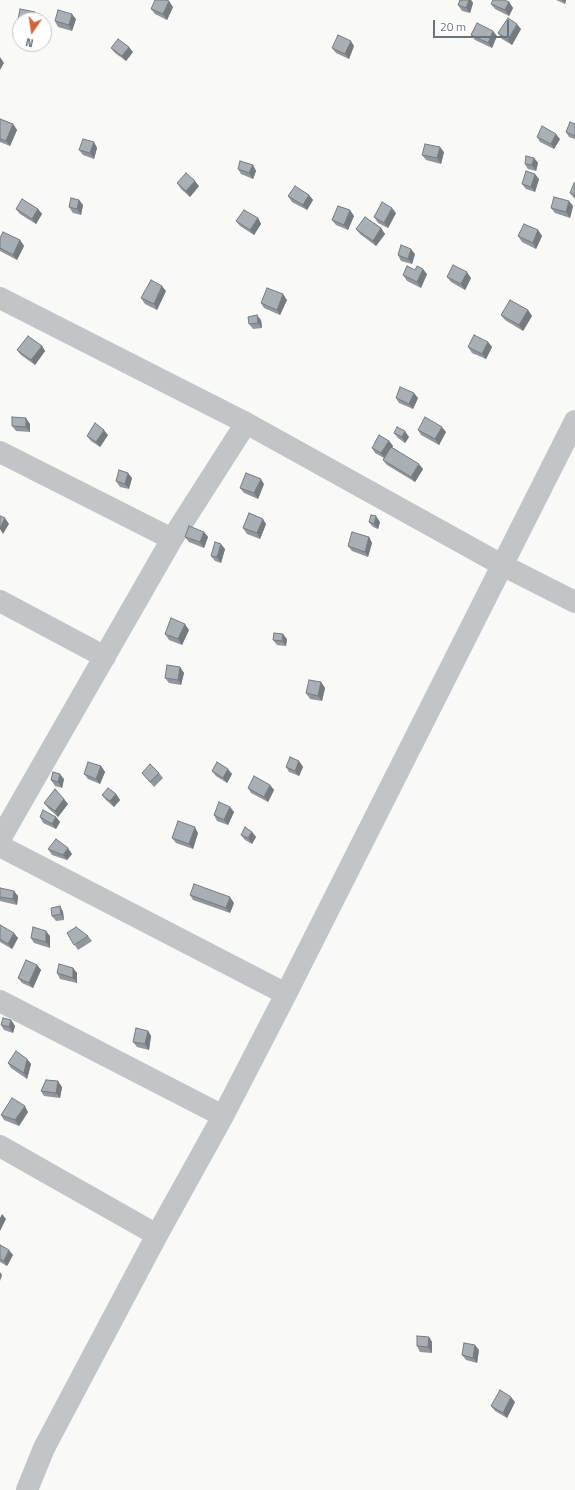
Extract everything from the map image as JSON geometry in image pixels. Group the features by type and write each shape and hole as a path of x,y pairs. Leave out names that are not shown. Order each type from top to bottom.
{"street":[{"path":"0,298 246,423 502,565 575,602"},
{"path":"27,1490 44,1448 157,1235 223,1116 286,994 575,420"},
{"path":"0,839 172,539 246,423"},
{"path":"0,452 172,539"},
{"path":"0,601 105,657"},
{"path":"0,846 286,994"},
{"path":"0,1001 223,1116"},
{"path":"0,1146 157,1235"}],"building":[{"path":"155,0 169,1 163,14 151,9"},
{"path":"460,0 469,0 466,8 458,5"},
{"path":"493,0 504,0 509,2 505,10 491,4"},
{"path":"20,9 35,12 19,12"},
{"path":"58,10 72,14 69,25 55,21"},
{"path":"508,18 517,24 508,40 498,33"},
{"path":"477,23 493,31 488,43 471,35"},
{"path":"338,35 351,41 345,54 332,48"},
{"path":"118,39 129,47 122,56 111,48"},
{"path":"0,119 13,124 6,141 0,139"},
{"path":"570,122 575,124 575,136 566,132"},
{"path":"542,126 556,134 551,144 537,137"},
{"path":"83,139 94,142 90,153 79,150"},
{"path":"425,144 440,147 437,158 422,155"},
{"path":"526,156 534,158 532,165 525,164"},
{"path":"240,161 253,165 249,173 238,169"},
{"path":"526,171 535,174 531,187 522,184"},
{"path":"186,173 195,181 186,191 177,183"},
{"path":"575,183 575,195 570,193"},
{"path":"295,186 309,195 303,205 288,196"},
{"path":"554,197 569,201 566,212 551,208"},
{"path":"71,198 79,200 77,209 69,207"},
{"path":"22,199 38,209 32,219 16,209"},
{"path":"382,202 392,208 384,223 374,217"},
{"path":"338,206 350,210 344,225 332,220"},
{"path":"244,210 258,218 250,230 236,221"},
{"path":"365,217 381,228 373,241 356,229"},
{"path":"524,224 538,230 533,243 518,236"},
{"path":"3,232 20,240 13,255 0,248 0,238"},
{"path":"401,245 411,249 408,259 398,255"},
{"path":"453,265 467,272 461,284 447,277"},
{"path":"407,266 415,270 417,266 423,269 417,282 403,275"},
{"path":"151,280 162,286 154,304 141,298"},
{"path":"267,288 283,294 277,310 261,303"},
{"path":"510,300 528,310 519,325 501,315"},
{"path":"257,315 258,323 249,324 248,317"},
{"path":"474,335 488,342 482,354 468,347"},
{"path":"28,336 42,346 31,360 17,350"},
{"path":"400,387 414,393 409,404 396,398"},
{"path":"12,417 26,418 26,427 12,426"},
{"path":"425,417 442,427 435,439 418,430"},
{"path":"95,423 104,430 96,442 87,436"},
{"path":"397,427 405,431 402,437 394,433"},
{"path":"379,435 389,441 381,453 372,448"},
{"path":"391,447 419,464 411,477 383,460"},
{"path":"119,470 128,473 125,484 116,481"},
{"path":"246,473 261,479 254,493 240,488"},
{"path":"249,513 263,519 257,533 243,528"},
{"path":"371,515 376,516 374,524 369,522"},
{"path":"0,516 5,518 0,528"},
{"path":"189,526 204,532 200,542 185,537"},
{"path":"352,532 369,537 365,552 348,546"},
{"path":"215,542 221,544 217,557 211,556"},
{"path":"171,618 185,624 178,639 165,634"},
{"path":"274,633 283,634 282,641 273,640"},
{"path":"167,665 180,667 178,680 165,678"},
{"path":"309,680 321,682 318,696 306,693"},
{"path":"290,757 299,761 295,771 286,767"},
{"path":"88,762 101,766 96,779 84,774"},
{"path":"217,762 228,769 223,778 212,771"},
{"path":"150,764 159,773 150,782 142,773"},
{"path":"53,772 60,774 58,782 51,780"},
{"path":"254,776 270,785 264,797 248,788"},
{"path":"108,788 116,794 110,801 102,795"},
{"path":"55,789 64,799 55,811 44,803"},
{"path":"219,802 230,807 224,820 214,815"},
{"path":"43,810 56,817 52,824 40,817"},
{"path":"178,821 195,827 189,844 172,838"},
{"path":"245,827 252,832 248,838 241,835"},
{"path":"56,839 68,848 63,855 48,849"},
{"path":"194,884 230,897 226,908 190,895"},
{"path":"0,888 14,891 13,899 0,897"},
{"path":"60,906 61,914 52,916 51,908"},
{"path":"0,925 14,933 8,944 0,939"},
{"path":"33,927 46,931 46,942 31,938"},
{"path":"76,927 88,936 74,945 67,933"},
{"path":"26,960 37,965 29,983 18,978"},
{"path":"59,964 73,968 73,978 57,973"},
{"path":"3,1018 11,1020 9,1027 1,1025"},
{"path":"136,1028 148,1031 145,1044 133,1042"},
{"path":"16,1051 27,1059 24,1073 8,1063"},
{"path":"46,1080 58,1081 56,1093 41,1091"},
{"path":"12,1098 25,1106 15,1120 1,1115"},
{"path":"0,1245 9,1250 4,1261 0,1259"},
{"path":"417,1336 429,1337 428,1347 417,1346"},
{"path":"464,1343 475,1345 473,1358 462,1355"},
{"path":"500,1390 511,1397 503,1413 491,1406"}]}
